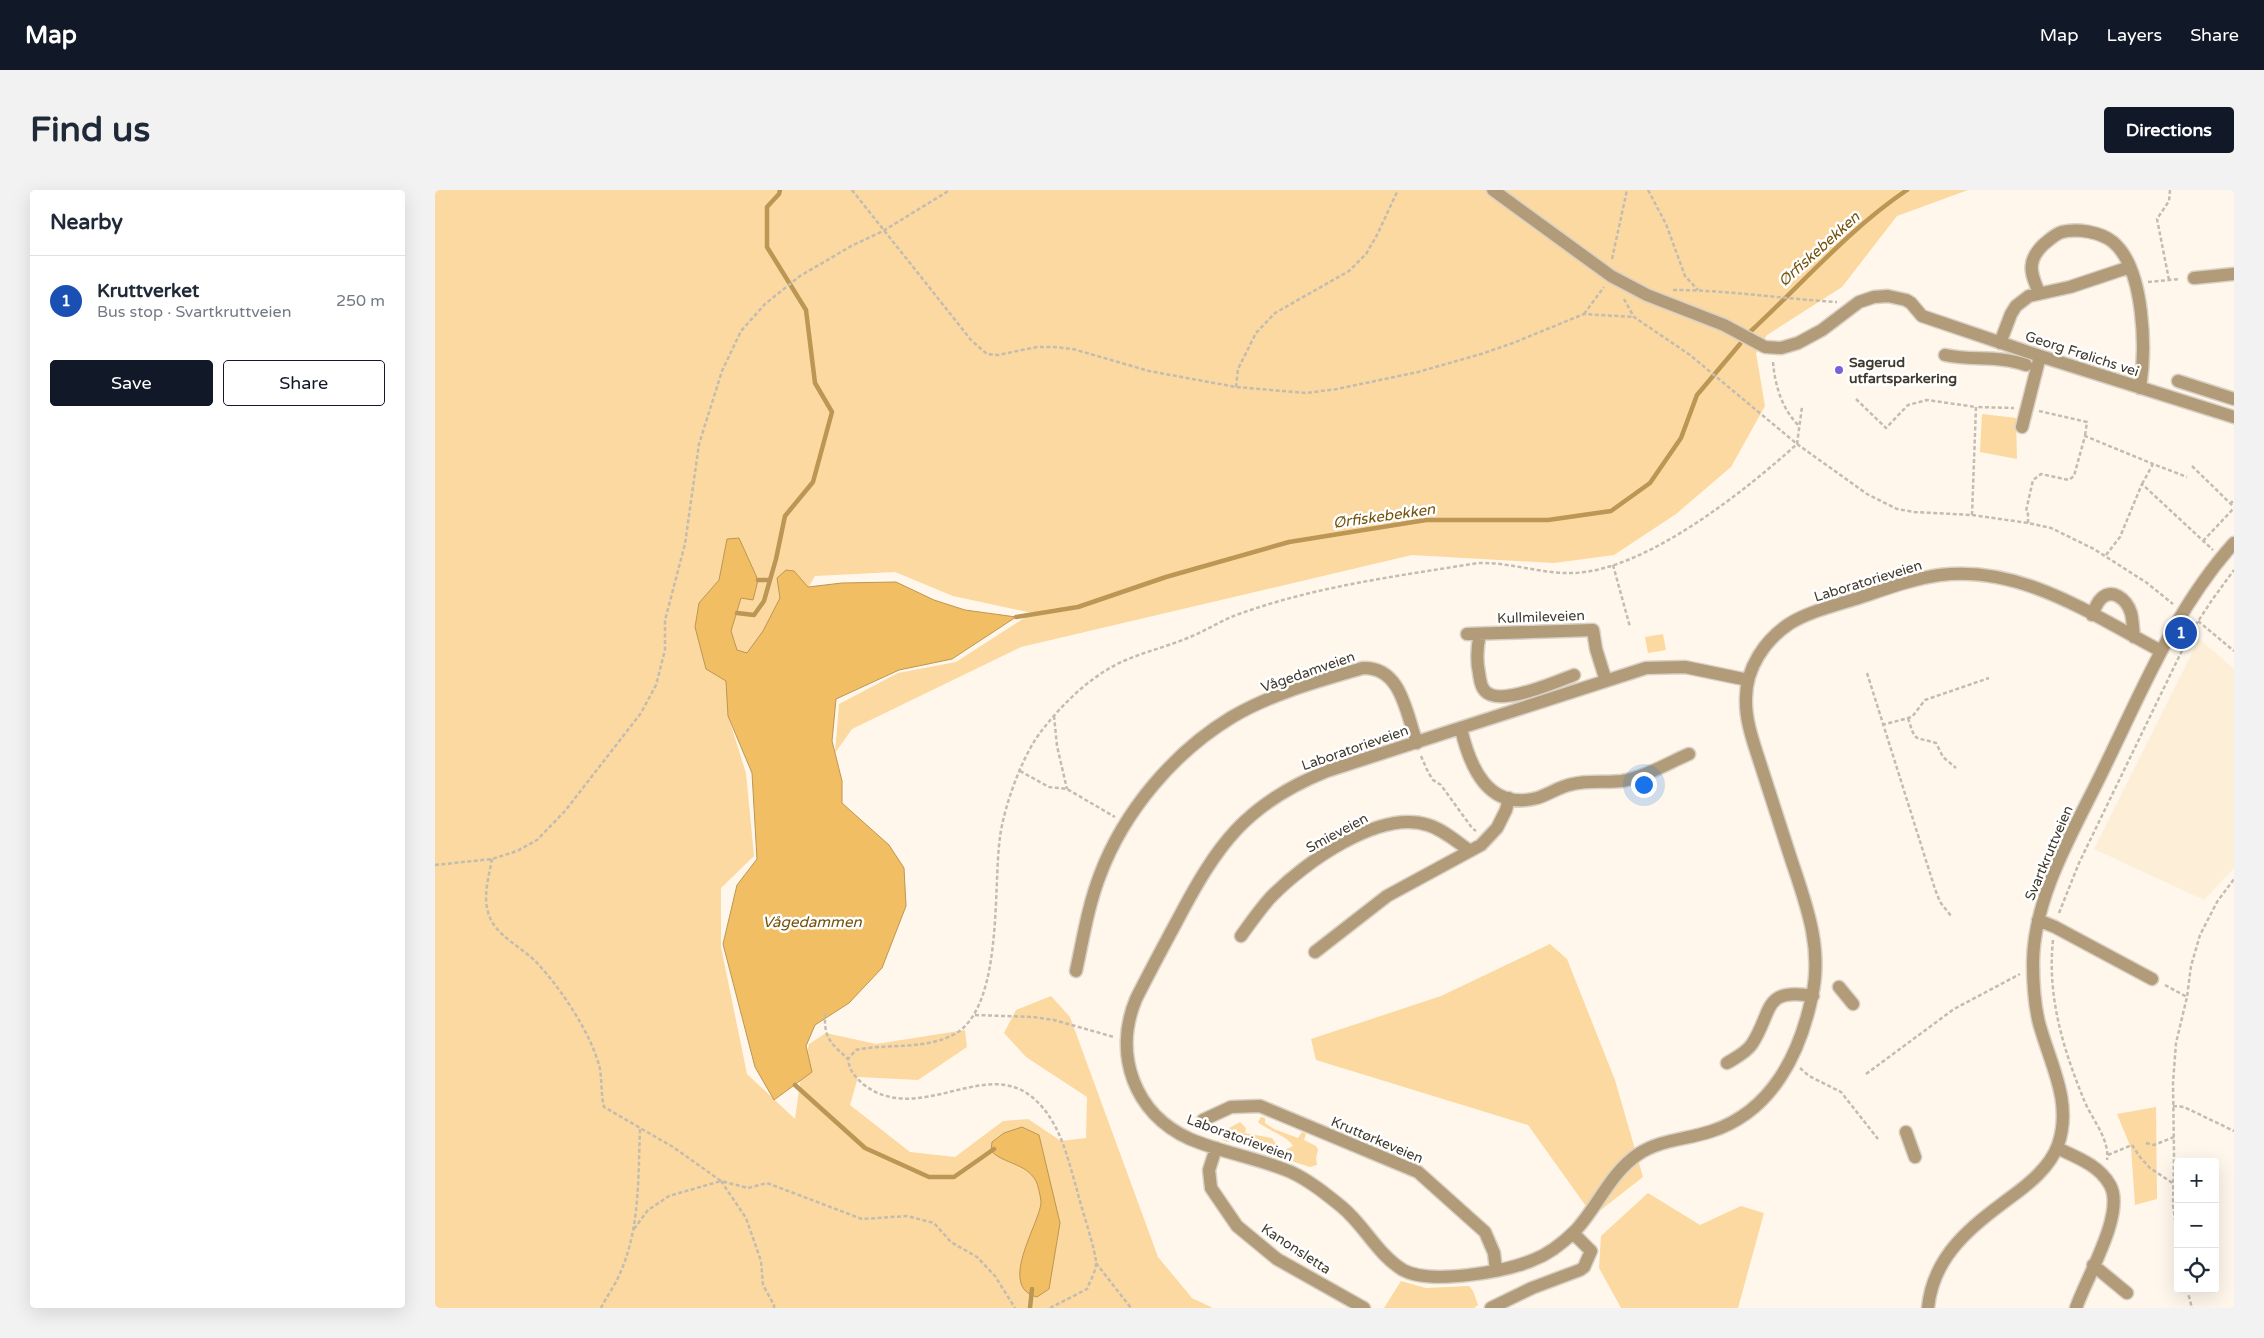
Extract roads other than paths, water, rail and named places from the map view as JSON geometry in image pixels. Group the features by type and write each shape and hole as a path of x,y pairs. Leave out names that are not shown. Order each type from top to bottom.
{"street":[{"name":"Georg Frølichs vei","path":"1493,190 1611,276 1647,295 1724,325 1759,344 1773,348 1790,346 1806,340 1859,302 1874,297 1897,298 1911,303 1922,316 2040,356 2234,417"},
{"path":"2039,293 2031,271 2032,262 2038,250 2061,232 2084,232 2106,238 2116,245 2130,267 2135,282 2143,340 2140,388"},
{"path":"2000,343 2011,314 2016,306 2029,296 2070,287 2130,267"},
{"path":"2194,278 2234,274"},
{"path":"1945,355 2001,359 2025,365"},
{"path":"2022,427 2040,356"},
{"path":"2178,381 2234,398"},
{"name":"Svartkruttveien","path":"1928,1308 1931,1287 1936,1273 1949,1250 1970,1228 2031,1182 2046,1166 2057,1148 2064,1120 2063,1099 2038,1020 2033,971 2038,920 2047,890 2063,855 2161,651 2197,589 2234,543"},
{"name":"Laboratorieveien","path":"1748,680 1699,669 1671,666 1646,668 1327,771 1295,785 1271,800 1235,830 1209,862 1143,984 1132,1009 1126,1039 1126,1054 1133,1081 1153,1112 1177,1132 1216,1148 1287,1171 1314,1186 1353,1216 1396,1265 1414,1274 1438,1278 1496,1270 1522,1264 1537,1258 1573,1233 1615,1176 1635,1156 1661,1142 1717,1129 1744,1115 1765,1098 1791,1062 1808,1016 1813,996 1816,965 1813,933 1754,745 1746,709 1748,680 1764,648 1788,625 1829,608 1896,585 1929,577 1976,574 2010,579 2042,589 2161,651"},
{"path":"2092,615 2099,601 2105,596 2112,594 2120,596 2126,602 2131,614 2134,637"},
{"name":"Kullmileveien","path":"1467,634 1593,630 1596,649 1606,681"},
{"path":"1480,634 1477,654 1478,671 1481,686 1489,694 1504,697 1549,685 1574,675"},
{"name":"Vågedamveien","path":"1076,971 1095,889 1109,855 1127,824 1141,802 1173,764 1189,749 1232,718 1278,695 1363,668 1377,670 1394,682 1417,743"},
{"path":"1461,729 1467,754 1478,776 1488,788 1509,798 1522,800 1538,798 1571,784 1623,781 1637,777 1689,754"},
{"path":"1315,952 1387,896 1487,840 1502,818 1509,798"},
{"name":"Smieveien","path":"1241,936 1271,897 1301,870 1335,848 1380,827 1405,822 1429,825 1442,831 1470,851"},
{"path":"2038,920 2152,978"},
{"path":"1839,986 1853,1004"},
{"path":"1727,1063 1751,1045 1768,1009 1774,1001 1787,993 1813,996"},
{"name":"Kruttørkeveien","path":"1203,1120 1231,1107 1260,1106 1418,1172 1485,1232 1494,1252 1496,1270"},
{"path":"1906,1132 1915,1157"},
{"name":"Kanonsletta","path":"1216,1148 1209,1170 1211,1188 1237,1226 1277,1259 1365,1308"},
{"path":"2057,1148 2086,1162 2101,1174 2111,1185 2115,1208 2076,1308"},
{"path":"1491,1308 1532,1288 1573,1273 1584,1266 1591,1251 1573,1233"},
{"path":"2093,1265 2127,1292"}],"water":[{"name":"Vågedammen","path":"739,538 758,580 753,600 741,598 731,631 737,650 747,653 763,631 780,598 777,578 786,570 794,571 808,587 842,583 896,582 934,600 965,610 1016,617 952,659 899,670 836,699 832,741 842,781 842,803 889,845 904,868 906,906 882,968 849,1003 815,1025 806,1046 812,1072 774,1100 755,1067 723,944 737,885 757,859 752,773 728,716 726,681 706,669 695,627 699,603 719,580 727,539"},
{"path":"1022,1127 1039,1135 1060,1223 1049,1289 1037,1297 1026,1291 1020,1281 1020,1269 1023,1254 1039,1213 1041,1203 1038,1185 1027,1171 1002,1159 991,1151 992,1142 1004,1133"}],"waterway":[{"path":"737,613 754,615 764,601 776,559 785,516 813,482 832,412 815,383 806,310 767,247 767,207 779,194 780,190"},
{"name":"Ørfiskebekken","path":"1751,331 1846,239 1907,190"},
{"name":"Ørfiskebekken","path":"1016,617 1078,607 1166,577 1289,542 1426,520 1548,520 1611,511 1650,483 1681,438 1697,395 1740,344"},
{"path":"758,580 769,580"},
{"name":"Ørfiskebekken","path":"795,1085 865,1148 929,1177 954,1177 994,1149"},
{"name":"Ørfiskebekken","path":"1030,1308 1032,1289"}],"place":[{"name":"Sagerud utfartsparkering","path":"1839,370"},
{"name":"Kruttverket","path":"2181,633"}]}
